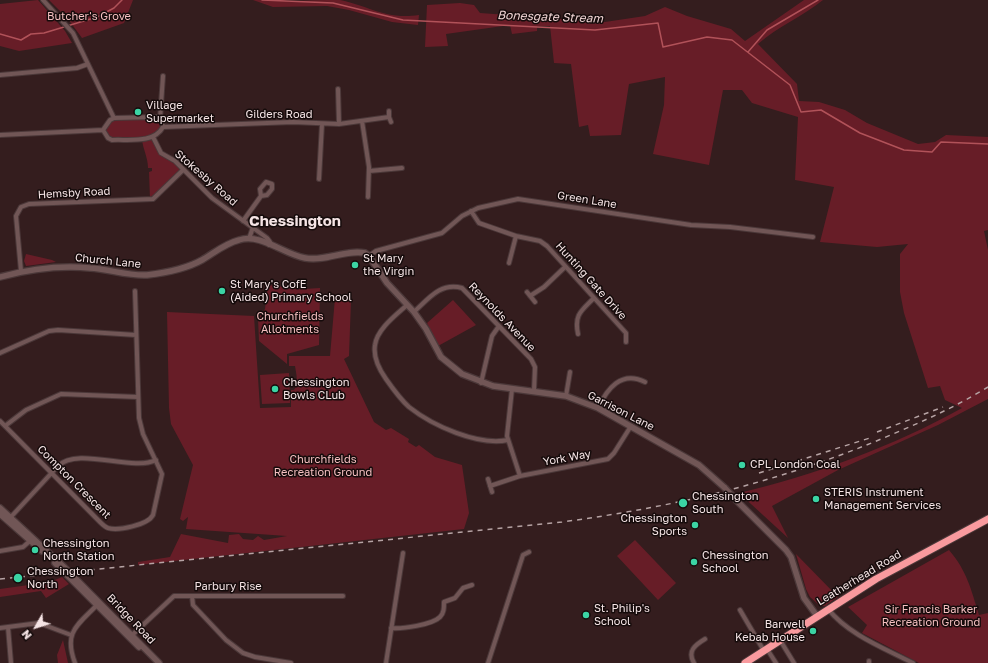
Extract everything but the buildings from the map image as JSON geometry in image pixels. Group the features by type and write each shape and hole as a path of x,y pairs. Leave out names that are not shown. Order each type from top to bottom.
{"highway":[{"name":"Leatherhead Road","path":"745,663 876,578 988,519"}],"street":[{"path":"43,0 73,33 114,118"},
{"path":"0,75 77,68 88,64"},
{"path":"103,130 108,138 112,140 153,137 160,131 163,127 160,119 163,76"},
{"path":"338,88 339,124"},
{"path":"338,94 344,93"},
{"path":"389,111 391,122"},
{"name":"Gilders Road","path":"163,127 293,122 339,124 389,116"},
{"path":"0,135 103,130 114,118 156,117 160,119"},
{"path":"362,121 369,171 368,197"},
{"path":"319,179 322,124"},
{"name":"Stokesby Road","path":"153,137 160,153 170,157 212,198 269,240 269,245"},
{"path":"395,164 396,169"},
{"path":"369,171 402,168"},
{"name":"Hemsby Road","path":"20,271 16,216 21,207 29,204 153,199 183,170"},
{"path":"243,221 261,196"},
{"name":"Green Lane","path":"369,256 376,251 442,233 462,216 470,212 492,204 518,198 691,225 814,237"},
{"name":"Hunting Gate Drive","path":"470,212 479,224 516,236 540,241 626,333 626,342"},
{"path":"250,239 252,228"},
{"path":"509,263 516,236"},
{"name":"Church Lane","path":"0,277 20,271 60,266 90,268 134,274 156,274 192,265 224,245 240,239 250,239 306,258 319,259 361,252 369,256"},
{"name":"Garrison Lane","path":"369,256 387,283 414,312 426,329 442,357 462,374 481,383 512,389 566,396 598,408 701,467 725,488 786,550 791,557 804,598 817,616"},
{"path":"530,296 544,287 565,266"},
{"name":"Reynolds Avenue","path":"414,312 438,291 452,285 462,288 531,359 535,367 534,391"},
{"name":"Compton Crescent","path":"0,421 107,528 115,529 142,524 152,518 162,479 156,460 140,424 135,291"},
{"path":"527,292 535,302"},
{"path":"578,334 576,319 580,312 593,298"},
{"path":"407,304 377,336 375,343 376,361 395,392 422,416 452,431 474,438 494,441 508,440"},
{"path":"481,383 492,336 499,326"},
{"path":"0,353 49,331 58,330 136,335"},
{"path":"566,396 570,372"},
{"path":"598,408 606,392 616,383 625,379 636,378 644,382"},
{"path":"512,389 507,436 520,476"},
{"path":"5,426 26,410 61,394 138,397"},
{"name":"York Way","path":"490,486 520,476 608,459 614,453 631,426"},
{"path":"11,520 16,512 61,462 73,458 144,463 156,460"},
{"path":"488,479 492,492"},
{"name":"Bridge Road","path":"0,508 30,540 98,603"},
{"name":"Bridge Road","path":"0,514 11,520 98,603 154,663"},
{"path":"0,551 23,547 30,540"},
{"path":"488,663 522,555 529,552"},
{"path":"386,663 402,553"},
{"path":"391,628 402,629 436,620 443,611 444,602 455,598 463,588 472,585"},
{"path":"192,596 194,605 238,650 255,657 292,663"},
{"name":"Parbury Rise","path":"130,636 172,597 343,596"},
{"path":"75,663 71,652 70,642 73,629 98,603"},
{"path":"828,609 836,619 856,633 913,663"},
{"path":"740,610 776,663"},
{"path":"0,628 39,623 71,635"},
{"path":"8,627 12,663"},
{"name":"Bridge Road","path":"130,636 159,663"},
{"path":"692,662 691,651 696,644 704,639"},
{"path":"780,640 794,663"}],"green space":[{"path":"38,0 65,31 72,43 19,51 0,46 0,4"},
{"name":"Butcher's Grove","path":"49,0 133,0 124,23 82,38 68,19"},
{"path":"253,0 283,0 290,2 309,0 340,0 378,12 397,16 419,15 418,25 392,22 349,10 327,6 273,7"},
{"path":"804,0 823,0 758,44 797,84 799,101 819,102 845,110 867,123 918,144 935,142 946,135 988,137 988,230 984,231 988,250 988,399 938,425 838,470 772,506 788,538 739,493 768,486 854,458 909,435 962,408 945,400 940,386 928,388 904,313 900,292 900,254 908,244 877,247 820,242 834,187 795,180 798,117 752,103 742,90 723,90 709,165 653,154 664,105 665,77 629,84 621,135 590,136 588,125 579,127 571,64 554,63 550,26 537,26 537,31 512,34 510,25 446,34 448,46 425,47 427,5 460,3 474,5 480,13 605,22 645,16 665,7 687,16 731,29 745,41"},
{"path":"159,117 163,127 153,137 164,155 183,170 150,199 149,172 152,171 152,168 148,168 142,139 112,140 105,134 106,125 110,120"},
{"path":"26,254 56,262 26,266 24,261"},
{"name":"Churchfields Allotments","path":"268,285 304,289 320,288 319,345 287,354 287,364 259,341 258,319 265,309"},
{"name":"Churchfields Recreation Ground","path":"335,298 351,300 349,356 344,359 374,422 386,430 391,428 409,439 408,442 416,447 419,445 435,457 462,465 469,513 464,529 138,565 138,562 170,557 181,534 228,543 229,535 239,534 243,539 253,540 258,536 264,540 287,536 186,529 188,517 183,521 180,519 193,465 171,424 169,408 167,312 254,316 260,408 291,407 291,390 296,388 297,378 295,366 289,366 289,356 330,356"},
{"path":"453,300 476,325 438,346 427,323"},
{"name":"Chessington Bowls CLub","path":"289,373 290,403 262,404 260,375"},
{"path":"635,540 676,583 658,600 617,556"},
{"name":"Sir Francis Barker Recreation Ground","path":"949,550 964,573 971,589 979,615 988,613 988,663 919,663 862,633 867,625 848,607"},
{"path":"796,554 838,597 825,606 820,606 810,597 806,589"},
{"path":"62,577 69,584 46,598 41,591 0,597 0,589 50,582"},
{"path":"63,640 68,663 58,663 57,655"}],"waterway":[{"name":"Bonesgate Stream","path":"0,34 21,40 31,34 44,33 97,17 114,8 122,0"},
{"name":"Bonesgate Stream","path":"262,0 333,3 403,20 595,30 658,23 663,47 707,37 732,40 790,85 801,112 821,110 860,133 904,150 932,152 941,142 988,144"},
{"path":"748,52 767,30 818,0"}],"railway":[{"path":"0,579 562,522 606,516 690,500 771,478 852,451 953,407 988,387"},
{"path":"877,432 943,407"},
{"path":"759,473 873,437"}],"place":[{"name":"Village Supermarket","path":"138,112"},
{"name":"St Mary the Virgin","path":"355,265"},
{"name":"St Mary's CofE (Aided) Primary School","path":"222,291"},
{"name":"Chessington Bowls CLub","path":"275,389"},
{"name":"CPL London Coal","path":"742,465"},
{"name":"STERIS Instrument Management Services","path":"816,499"},
{"name":"Chessington South","path":"683,503"},
{"name":"Chessington Sports","path":"695,525"},
{"name":"Chessington North Station","path":"35,550"},
{"name":"Chessington School","path":"694,562"},
{"name":"Chessington North","path":"18,578"},
{"name":"St. Philip's School","path":"586,615"},
{"name":"Barwell Kebab House","path":"813,631"}],"district":[{"name":"Chessington","path":"295,221"}]}
